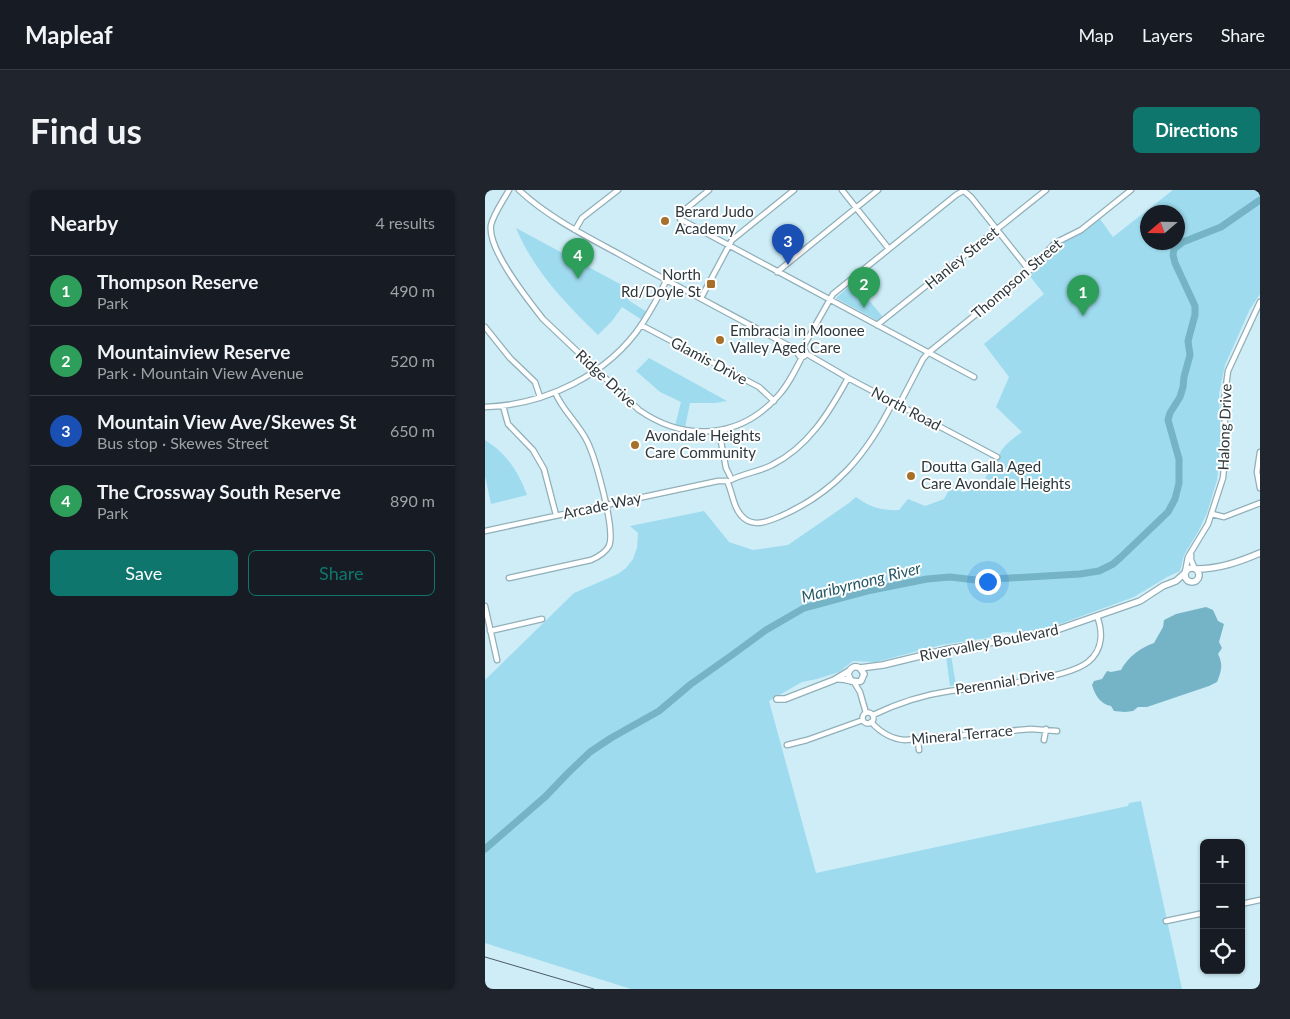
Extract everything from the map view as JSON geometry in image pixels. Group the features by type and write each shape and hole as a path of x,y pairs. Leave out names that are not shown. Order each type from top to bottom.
{"street":[{"path":"485,230 491,230 494,217 509,190"},
{"name":"North Road","path":"519,190 547,213 666,281 997,457"},
{"path":"575,230 582,218 618,190"},
{"path":"709,190 681,213 679,217 682,221 974,377"},
{"path":"701,298 732,240 794,190"},
{"path":"842,190 889,249"},
{"path":"777,272 878,190"},
{"path":"829,299 964,190 1029,270"},
{"name":"Hanley Street","path":"877,325 1046,190"},
{"name":"Thompson Street","path":"899,404 928,353 1029,270 1055,243 1081,230 1131,190"},
{"name":"Ridge Drive","path":"491,230 491,237 497,252 529,303 543,319 639,410 655,420 682,429 719,431 753,417 774,400 785,388 798,365 807,341 829,299"},
{"path":"485,406 503,406 540,398 596,370 618,351 641,326 666,281"},
{"name":"Halong Drive","path":"1185,573 1188,557 1205,531 1212,514 1219,493 1226,460 1227,433 1224,401 1228,370 1260,302"},
{"name":"Glamis Drive","path":"641,326 759,387 774,400"},
{"path":"485,327 510,358 535,382 540,398"},
{"name":"Arcade Way","path":"485,531 729,479 771,466 790,454 825,418 848,378"},
{"path":"509,578 591,560 602,554 609,545 611,536 596,465 587,440 559,402 555,392"},
{"path":"719,431 731,490 739,514 751,522 763,522 800,507 835,482 856,461 879,430 893,402"},
{"path":"503,406 507,422 533,450 544,469 556,516"},
{"path":"1260,452 1257,472 1260,488"},
{"path":"1212,514 1224,517 1260,502"},
{"path":"1191,553 1191,560 1199,573 1198,578"},
{"path":"1190,582 1186,580 1185,573 1189,568 1212,569 1260,553"},
{"path":"1176,580 1195,581 1212,569"},
{"name":"Rivervalley Boulevard","path":"860,668 883,666 949,649 1045,634 1140,600 1185,573"},
{"path":"485,606 497,660"},
{"name":"Perennial Drive","path":"873,715 909,699 952,690 1042,678 1079,667 1091,660 1099,646 1101,630 1097,616"},
{"path":"490,631 542,619"},
{"name":"Rivervalley Boulevard","path":"863,678 883,666"},
{"path":"777,699 785,699 834,680 852,667 860,668 863,672 861,683 862,698"},
{"path":"849,671 848,677 858,686 862,698 866,713 863,716 863,720"},
{"path":"834,680 846,679 858,682 863,678"},
{"path":"787,745 863,720 871,722 874,719 873,715 866,713"},
{"name":"Mineral Terrace","path":"871,722 886,735 896,739 918,740 1031,729 1057,731"},
{"path":"1044,740 1046,729"},
{"path":"918,740 919,750"},
{"path":"1245,903 1260,900"},
{"path":"1166,921 1200,913"}],"shaded area":[{"path":"1173,190 1260,190 1260,294 1250,309 1225,365 1219,394 1221,446 1217,480 1207,513 1184,555 1180,571 1134,597 1049,628 1025,633 1003,632 987,638 941,645 876,662 853,661 839,672 802,682 769,701 816,873 1128,806 1129,803 1141,801 1182,989 631,989 485,943 485,680 574,593 618,574 626,568 633,559 637,548 638,533 630,526 704,511 729,542 753,550 788,545 856,497 876,508 899,510 908,499 925,506 944,499 951,486 963,492 976,488 982,480 984,481 991,466 989,465 991,460 998,463 1002,449 1022,432 996,407 1009,377 984,344 1044,294 1029,275 1054,245 1082,232 1100,219 1113,237 1140,216 1140,250 1185,250 1185,205 1154,205"},
{"path":"516,228 633,291 628,300 647,312 642,320 622,307 612,321 598,335 551,286 523,244"},
{"path":"854,282 882,316 878,321 836,298"},
{"path":"649,358 727,401 690,403 685,428 675,426 681,402 660,392 636,371"},
{"path":"485,440 506,457 520,478 527,495 491,504 485,476"},
{"path":"1206,607 1213,610 1218,621 1224,624 1219,642 1222,648 1218,654 1221,667 1217,682 1147,707 1138,707 1133,711 1114,711 1111,706 1099,698 1092,685 1094,681 1102,679 1107,671 1121,670 1135,654 1154,643 1163,627 1164,620 1176,614"},
{"path":"951,655 956,685 950,686 946,656"}],"waterway":[{"name":"Maribyrnong River","path":"485,849 546,796 590,752 659,711 691,684 766,630 804,608 867,591 927,579 950,577 976,580 1080,574 1099,571 1113,564 1168,512 1175,499 1179,483 1179,459 1168,420 1183,387 1190,355 1188,341 1195,315 1195,306 1175,263 1174,249 1183,242 1221,227 1260,200"}],"railway":[{"path":"485,957 594,989"}],"place":[{"name":"Berard Judo Academy","path":"665,221"},
{"name":"Mountain View Ave/Skewes St","path":"788,265"},
{"name":"The Crossway South Reserve","path":"578,279"},
{"name":"North Rd/Doyle St","path":"711,284"},
{"name":"Mountainview Reserve","path":"864,308"},
{"name":"Thompson Reserve","path":"1083,316"},
{"name":"Embracia in Moonee Valley Aged Care","path":"720,340"},
{"name":"Avondale Heights Care Community","path":"635,445"},
{"name":"Doutta Galla Aged Care Avondale Heights","path":"911,476"}]}
